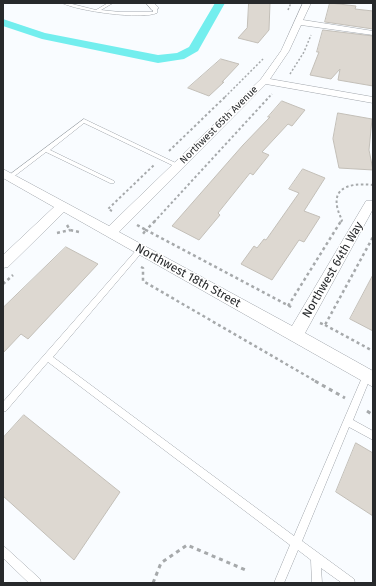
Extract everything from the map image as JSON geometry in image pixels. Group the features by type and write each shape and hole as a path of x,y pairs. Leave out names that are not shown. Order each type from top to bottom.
{"street":[{"name":"Northwest 65th Avenue","path":"111,232 264,80 285,51 300,22 307,3"},
{"path":"300,22 373,33"},
{"path":"264,80 373,100"},
{"name":"Northwest 18th Street","path":"6,175 370,377"},
{"name":"Northwest 64th Way","path":"296,336 370,204"},
{"path":"3,262 64,206"}],"lane":[{"path":"64,3 97,11 137,14 155,13 152,6"},
{"path":"73,6 78,3"},
{"path":"97,11 111,3"},
{"path":"6,175 46,150 84,121 178,166"},
{"path":"46,150 112,182"},
{"path":"3,408 141,249"},
{"path":"47,357 350,583"},
{"path":"279,583 355,404 370,377"},
{"path":"348,422 373,436"},
{"path":"3,551 36,583"},
{"path":"316,558 317,583"}],"path":[{"path":"287,13 291,3"},
{"path":"315,24 304,52 282,84 146,230 288,306 342,220 336,207 335,199 338,192 354,184 373,185"},
{"path":"108,209 245,78 266,54"},
{"path":"53,216 67,224 70,230 80,232"},
{"path":"130,261 143,268 143,281 373,414"},
{"path":"325,325 373,351"},
{"path":"153,583 161,563 187,545 248,571"}],"building":[{"path":"249,3 270,3 269,30 258,43 238,38 247,28"},
{"path":"330,3 356,6 355,9 373,11 373,29 325,22"},
{"path":"323,30 373,36 373,86 338,80 340,69 331,79 310,75 319,52 317,52"},
{"path":"221,59 239,64 222,82 224,82 209,96 188,88"},
{"path":"282,101 305,110 292,126 288,124 262,152 269,155 253,175 250,173 218,213 220,215 199,240 172,226 243,145 270,117 268,117"},
{"path":"338,113 372,119 369,150 373,170 339,168 333,139"},
{"path":"303,169 325,178 304,211 320,217 304,242 299,240 272,280 241,264 254,246 257,248 264,239 266,240 299,193 289,189"},
{"path":"66,247 98,264 28,339 21,334 3,353 3,308"},
{"path":"373,275 373,331 350,319"},
{"path":"24,415 120,492 74,560 3,496 3,438"},
{"path":"356,443 373,453 373,516 336,492"}],"waterway":[{"path":"3,22 42,36 158,59 180,56 194,49 220,3"}]}
